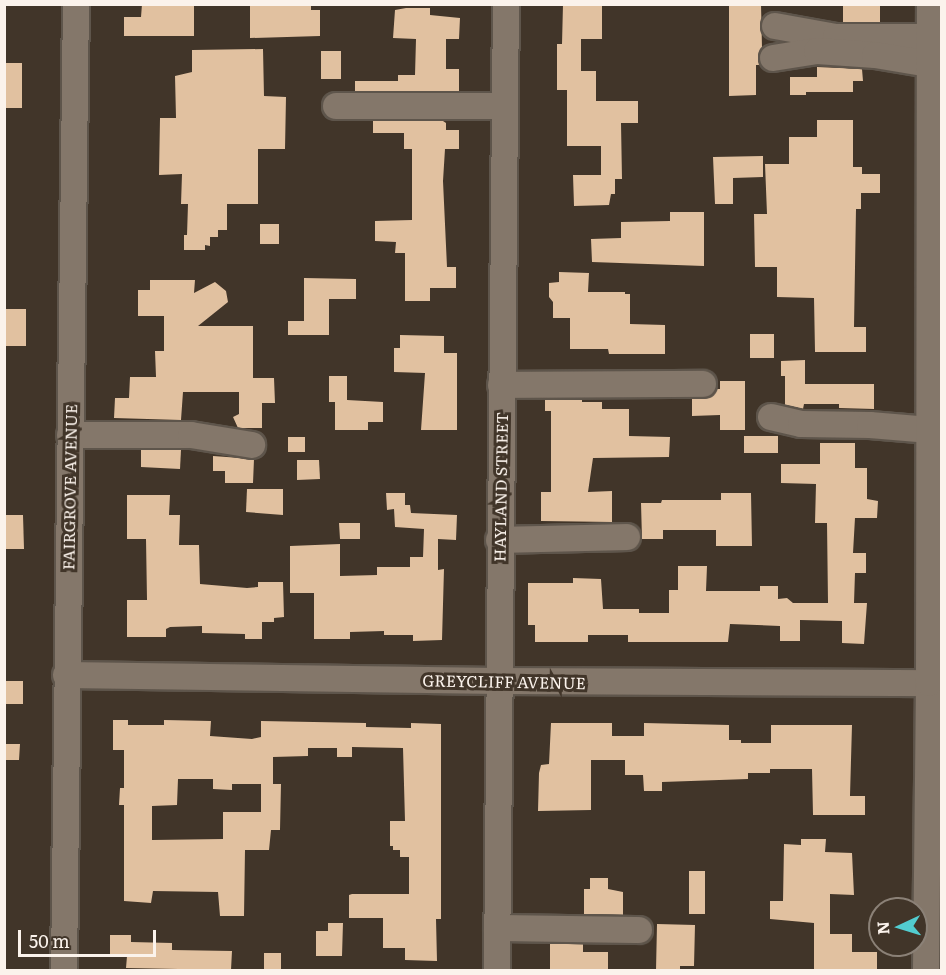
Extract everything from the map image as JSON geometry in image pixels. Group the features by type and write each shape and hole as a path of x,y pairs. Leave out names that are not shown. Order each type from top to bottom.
{"street":[{"name":"FAIRGROVE AVENUE","path":"64,970 76,4"},
{"name":"HAYLAND STREET","path":"497,970 499,540 506,4"},
{"path":"926,970 935,683 930,430 930,4"},
{"path":"775,26 836,37 930,37"},
{"path":"773,58 817,51 875,55 930,64"},
{"path":"336,106 504,106"},
{"path":"501,385 703,384"},
{"path":"771,417 801,424 870,425 930,430"},
{"path":"70,435 95,425 223,421"},
{"path":"70,435 191,435 252,445"},
{"path":"499,540 627,537"},
{"name":"GREYCLIFF AVENUE","path":"66,675 498,681 935,683"},
{"path":"497,928 639,930"}],"building":[{"path":"142,4 194,4 194,36 124,36 124,17 141,17"},
{"path":"250,4 311,4 311,10 320,10 320,36 250,38"},
{"path":"563,4 602,4 602,39 581,39 581,71 596,71 596,101 638,101 638,123 621,123 622,179 615,179 615,194 611,194 609,205 574,206 573,175 601,175 601,146 567,146 567,90 557,90 557,44 562,44"},
{"path":"729,4 761,4 762,48 758,60 760,65 756,65 756,95 729,96"},
{"path":"843,4 880,4 880,22 843,22"},
{"path":"430,8 430,15 460,18 459,39 446,39 446,69 459,69 459,91 355,91 355,81 398,81 398,75 415,75 416,39 393,38 395,10"},
{"path":"263,49 264,96 286,97 285,149 258,149 258,204 227,204 227,230 218,230 218,237 210,237 210,246 205,245 205,250 184,250 188,204 181,204 182,174 159,175 160,118 176,118 175,76 192,72 192,50"},
{"path":"321,51 341,51 341,79 321,79"},
{"path":"4,63 22,63 22,108 4,108"},
{"path":"817,67 862,69 863,81 853,81 853,92 806,92 806,95 790,95 790,77 817,77"},
{"path":"817,120 853,120 853,167 862,167 862,174 880,174 880,193 861,193 861,209 856,209 854,327 866,327 866,352 815,352 814,298 777,297 777,267 755,267 754,214 767,214 765,164 789,164 789,137 817,137"},
{"path":"373,121 443,121 446,123 446,130 459,130 459,149 445,149 443,181 447,267 456,267 456,288 430,288 430,301 405,301 405,253 395,253 396,242 375,241 375,221 412,220 412,149 404,149 404,133 373,133"},
{"path":"763,156 763,177 733,178 733,204 715,204 713,157"},
{"path":"670,212 704,212 704,266 592,262 591,239 621,238 621,222 670,221"},
{"path":"260,224 279,224 279,244 260,244"},
{"path":"559,272 589,273 588,292 630,294 630,324 665,325 665,354 609,354 608,349 570,349 570,318 553,318 553,302 549,297 549,283 559,282"},
{"path":"304,278 356,279 356,299 329,299 329,335 288,335 288,321 304,321"},
{"path":"150,280 195,280 194,293 215,282 226,291 228,302 198,326 253,326 253,378 274,378 275,403 262,403 262,428 238,428 233,417 239,414 239,392 183,392 181,420 114,418 115,398 129,398 130,377 156,377 155,351 164,351 164,316 138,316 138,290 150,290"},
{"path":"4,309 26,309 26,346 4,346"},
{"path":"750,334 774,334 774,358 750,358"},
{"path":"400,335 444,336 444,353 457,353 457,430 421,430 425,373 394,372 394,348 400,348"},
{"path":"805,360 805,384 874,384 874,409 839,408 839,404 804,404 803,409 785,405 785,376 781,376 781,361"},
{"path":"329,376 347,376 347,400 383,402 383,422 368,422 368,430 335,430 335,402 329,402"},
{"path":"720,381 745,381 745,430 720,430 720,415 692,416 692,399 711,397 717,389 720,389"},
{"path":"545,400 602,402 602,409 629,409 629,436 670,437 669,457 593,458 588,492 612,491 612,522 541,521 541,492 551,492 551,411 545,411"},
{"path":"744,436 778,436 778,453 744,453"},
{"path":"288,437 305,437 305,452 288,452"},
{"path":"820,443 855,443 855,468 867,468 867,499 878,501 877,518 855,518 853,553 866,553 866,573 855,573 854,603 867,603 864,644 842,643 842,621 800,620 800,641 780,641 780,626 730,624 728,642 628,642 628,635 588,635 588,642 535,642 535,625 528,625 528,583 573,583 573,578 601,579 603,609 639,609 639,613 669,613 669,590 678,590 678,566 707,566 706,591 760,591 760,586 778,586 778,599 787,598 793,603 828,603 827,523 815,523 816,484 781,483 781,464 820,464"},
{"path":"141,450 181,450 180,469 141,467"},
{"path":"213,456 254,459 253,483 225,483 225,471 213,471"},
{"path":"297,460 319,460 320,479 297,480"},
{"path":"247,489 283,489 283,515 246,512"},
{"path":"386,493 405,493 405,505 410,505 411,513 457,515 456,540 438,539 438,570 444,569 442,640 413,641 413,635 384,635 384,631 350,632 350,639 314,639 314,593 290,593 290,546 340,544 340,576 377,575 377,567 410,567 410,557 423,557 424,529 395,527 394,509 387,510"},
{"path":"721,493 751,493 752,546 716,546 716,530 663,530 663,539 642,539 641,503 661,503 662,500 721,500"},
{"path":"127,495 170,495 169,515 180,515 179,545 199,545 200,584 247,588 258,587 258,582 283,582 284,617 274,618 274,622 262,622 262,639 245,639 245,634 202,633 202,626 170,627 166,629 166,637 127,637 127,600 147,600 146,539 127,539"},
{"path":"4,515 23,515 24,549 4,549"},
{"path":"339,523 360,523 360,539 340,539"},
{"path":"4,681 23,681 23,704 4,704"},
{"path":"113,720 128,720 128,725 164,725 164,720 211,721 210,736 252,739 261,737 261,721 366,723 366,727 411,728 411,723 441,724 441,919 436,919 437,961 405,960 405,948 383,948 383,918 349,918 349,895 409,894 409,857 400,857 400,850 393,850 393,846 390,846 390,821 405,821 403,748 352,747 352,757 337,757 337,748 308,748 308,756 273,757 273,784 281,784 280,830 271,830 269,850 245,850 244,916 220,916 218,892 153,891 151,903 124,901 124,805 119,805 120,788 124,788 124,750 113,750","holes":["178,779 213,779 213,789 232,790 232,784 261,784 261,812 223,812 223,839 152,840 152,806 177,805"]},
{"path":"551,723 612,723 612,736 644,736 644,723 729,725 729,740 741,740 741,743 771,743 771,725 852,725 850,796 865,796 865,815 813,815 812,769 770,769 770,773 748,773 748,779 662,782 662,791 644,791 643,775 625,775 625,760 591,760 591,810 538,811 539,773 541,765 549,764"},
{"path":"4,744 20,744 19,760 4,760"},
{"path":"801,839 826,839 825,852 852,853 854,895 830,894 830,934 852,934 852,952 868,952 868,957 877,957 877,970 814,970 814,923 770,919 770,901 783,901 784,844 801,845"},
{"path":"689,871 705,871 705,914 689,914"},
{"path":"590,878 608,878 608,889 623,892 623,915 584,914 584,889 590,889"},
{"path":"328,923 343,923 342,956 316,956 316,931 328,931"},
{"path":"657,924 695,925 694,966 680,966 680,970 656,970"},
{"path":"110,935 131,935 131,942 172,943 172,950 232,951 231,970 126,968 127,956 110,956"},
{"path":"550,944 583,944 583,952 608,952 608,970 550,970"},
{"path":"264,953 281,953 281,970 264,970"}]}
